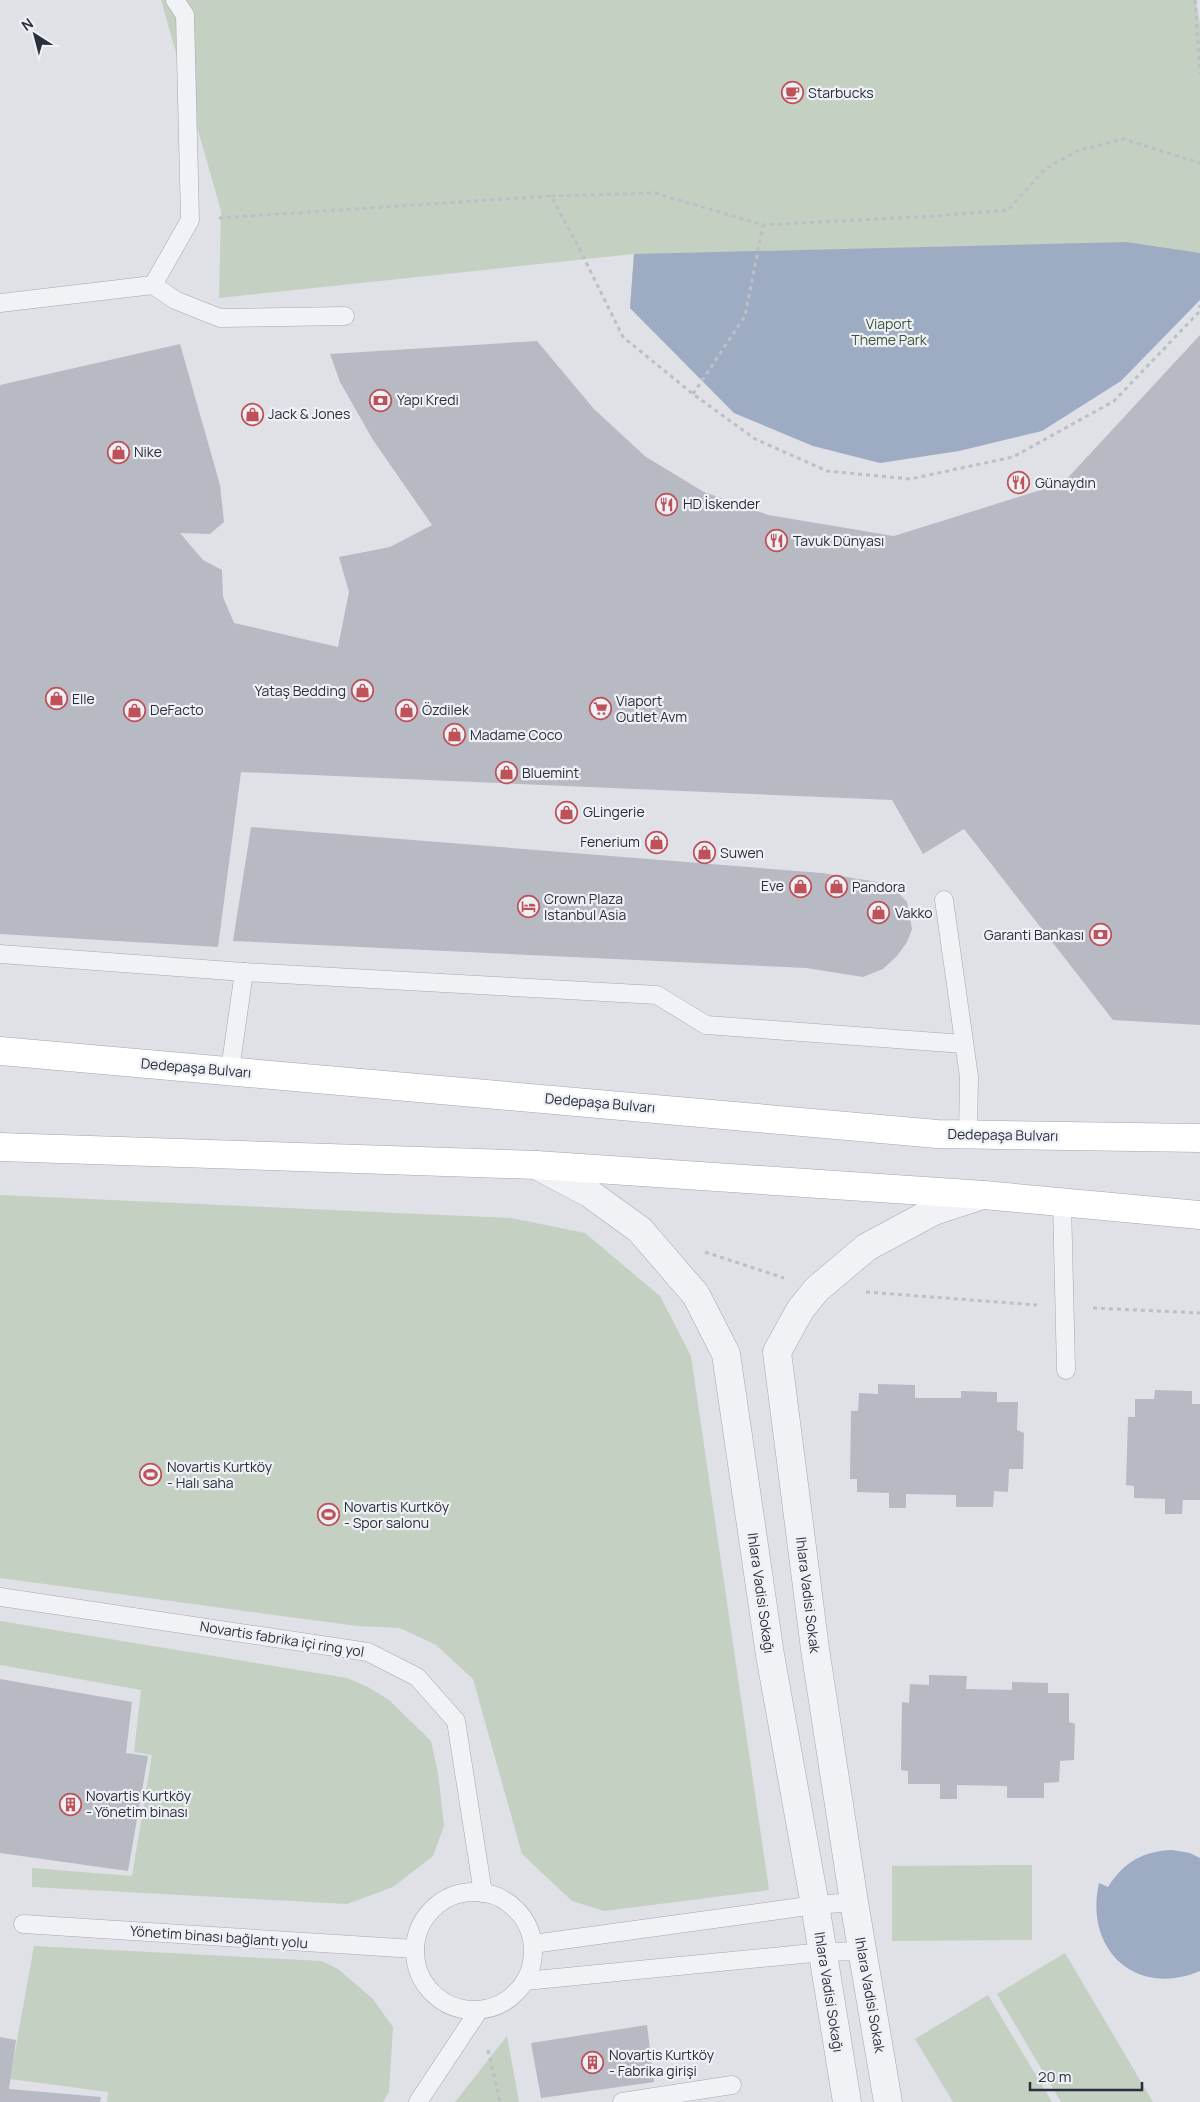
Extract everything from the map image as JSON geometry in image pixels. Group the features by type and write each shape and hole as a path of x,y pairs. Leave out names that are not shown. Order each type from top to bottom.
{"main road":[{"name":"Dedepaşa Bulvarı","path":"0,1051 937,1134 1200,1138"},
{"path":"0,1147 536,1165 984,1195 1200,1215"}],"street":[{"name":"Ihlara Vadisi Sokağı","path":"536,1165 589,1193 640,1230 696,1296 726,1354 770,1655 815,1905 847,2102"},
{"name":"Ihlara Vadisi Sokak","path":"888,2102 854,1902 815,1649 777,1352 800,1310 817,1289 867,1247 934,1211 984,1195"}],"lane":[{"path":"153,285 190,220 185,15 175,0"},
{"path":"0,303 153,285 175,300 220,318 345,316"},
{"path":"944,900 969,1077 968,1134"},
{"path":"0,954 244,972 657,995 706,1025 964,1044"},
{"path":"230,1070 244,972"},
{"path":"1062,1202 1066,1370"},
{"name":"Novartis fabrika içi ring yol","path":"0,1597 368,1652 418,1677 456,1721 483,1892"},
{"path":"483,1892 502,1899 517,1910 528,1926 533,1944 532,1963 525,1981 514,1996 497,2006 479,2010 459,2008 440,2000 426,1987 417,1969 414,1949 419,1930 429,1913 444,1900 463,1893 483,1892"},
{"path":"533,1944 815,1905 854,1902"},
{"name":"Yönetim binası bağlantı yolu","path":"22,1924 414,1949"},
{"path":"525,1981 823,1952 863,1951"},
{"path":"418,2102 479,2010"},
{"path":"622,2102 732,2085"}],"path":[{"path":"1196,0 1200,74"},
{"path":"190,220 551,196 655,193 764,225 935,216 1008,210 1045,169 1077,151 1123,139 1200,163"},
{"path":"551,196 579,248 622,337 693,394 755,439 827,471 910,479 1013,457 1114,401 1199,312 1200,305"},
{"path":"693,394 745,316 764,225"},
{"path":"479,2010 500,2102"}],"green space":[{"path":"161,0 1196,0 1200,24 1200,294 1042,431 880,463 734,413 630,308 634,254 219,298 221,211"},
{"path":"0,1195 511,1218 585,1233 660,1296 691,1356 769,1890 604,1911 572,1901 522,1854 473,1679 436,1645 400,1628 357,1626 0,1578"},
{"path":"0,1621 347,1678 368,1687 389,1700 431,1741 438,1773 444,1826 433,1856 393,1887 347,1904 32,1887 32,1868 132,1876 152,1755 134,1752 141,1690 0,1665"},
{"path":"1032,1865 1032,1940 892,1941 892,1866"},
{"path":"34,1946 322,1961 338,1969 372,1998 393,2027 389,2092 383,2102 107,2102 108,2092 10,2079"},
{"path":"1065,1953 1153,2102 1061,2102 997,1994"},
{"path":"988,1995 1052,2102 953,2102 915,2039"},
{"path":"507,2036 519,2102 455,2102"}],"water":[{"name":"Viaport Theme Park","path":"1126,242 1200,253 1200,300 1121,381 1042,431 959,451 880,463 813,446 734,413 630,308 634,254"},
{"path":"1172,1850 1190,1853 1200,1858 1200,1971 1177,1978 1155,1978 1136,1973 1120,1962 1107,1947 1099,1929 1096,1907 1099,1883 1108,1887 1121,1871 1135,1860 1152,1853"}],"building":[{"name":"Viaport Outlet Avm","path":"1200,335 1200,1025 1113,1020 964,829 923,854 892,800 241,772 218,947 0,934 0,385 180,344 220,485 224,522 210,534 180,533 203,560 222,570 223,597 234,623 338,647 349,592 339,557 390,547 432,525 373,440 340,382 330,354 537,341 594,409 646,457 704,492 768,515 894,536 1063,483"},
{"name":"Crown Plaza Istanbul Asia","path":"251,827 822,873 877,882 895,889 907,902 912,929 907,942 897,956 883,969 863,977 806,968 233,941"},
{"path":"878,1384 915,1385 915,1398 961,1398 961,1391 997,1392 997,1402 1018,1402 1017,1430 1024,1433 1023,1469 1009,1469 1008,1492 994,1491 993,1507 956,1507 956,1495 906,1494 906,1508 889,1508 889,1493 857,1492 857,1479 850,1479 851,1411 858,1411 859,1393 878,1394"},
{"path":"1155,1390 1192,1391 1192,1404 1200,1404 1200,1500 1183,1500 1182,1514 1165,1514 1165,1499 1134,1498 1134,1486 1126,1485 1128,1417 1135,1417 1135,1399 1154,1399"},
{"path":"929,1675 967,1676 966,1689 1012,1690 1012,1682 1048,1683 1048,1693 1069,1693 1069,1722 1075,1724 1074,1760 1060,1761 1059,1782 1044,1783 1044,1798 1007,1798 1007,1786 957,1785 957,1799 940,1799 940,1784 908,1784 908,1771 901,1770 902,1702 909,1703 910,1684 929,1685"},
{"name":"Novartis Kurtköy - Yönetim binası","path":"0,1679 132,1702 126,1753 148,1756 128,1871 0,1853"},
{"name":"Novartis Kurtköy - Fabrika girişi","path":"647,2025 654,2082 541,2098 531,2043"},
{"path":"0,2037 16,2040 9,2089 101,2097 100,2102 0,2102"}],"place":[{"name":"Starbucks","path":"792,93"},
{"name":"Yapı Kredi","path":"381,400"},
{"name":"Jack & Jones","path":"252,414"},
{"name":"Nike","path":"118,452"},
{"name":"Günaydın","path":"1019,483"},
{"name":"HD İskender","path":"667,504"},
{"name":"Tavuk Dünyası","path":"777,541"},
{"name":"Yataş Bedding","path":"362,691"},
{"name":"Elle","path":"56,699"},
{"name":"Viaport Outlet Avm","path":"600,709"},
{"name":"DeFacto","path":"134,710"},
{"name":"Özdilek","path":"406,710"},
{"name":"Madame Coco","path":"454,735"},
{"name":"Bluemint","path":"506,773"},
{"name":"GLingerie","path":"567,812"},
{"name":"Fenerium","path":"656,842"},
{"name":"Suwen","path":"704,853"},
{"name":"Eve","path":"800,886"},
{"name":"Pandora","path":"836,887"},
{"name":"Crown Plaza Istanbul Asia","path":"528,907"},
{"name":"Vakko","path":"879,913"},
{"name":"Garanti Bankası","path":"1100,935"},
{"name":"Novartis Kurtköy - Halı saha","path":"151,1475"},
{"name":"Novartis Kurtköy - Spor salonu","path":"328,1515"},
{"name":"Novartis Kurtköy - Yönetim binası","path":"70,1804"},
{"name":"Novartis Kurtköy - Fabrika girişi","path":"593,2063"}]}
